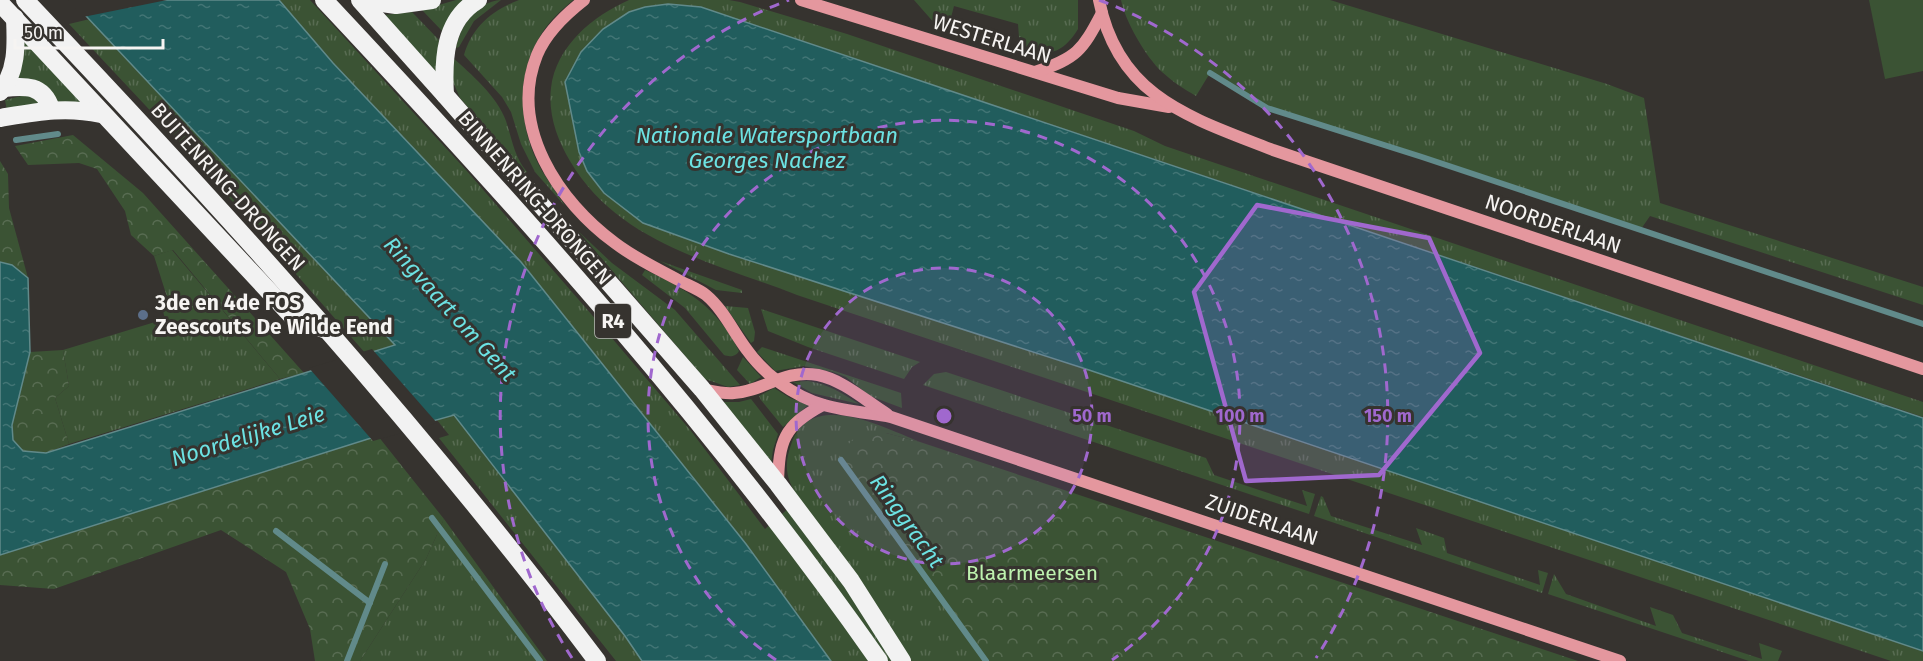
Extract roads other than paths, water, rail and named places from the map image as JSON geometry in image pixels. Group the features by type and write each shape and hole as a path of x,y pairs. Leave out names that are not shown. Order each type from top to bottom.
{"highway":[{"name":"BUITENRING-DRONGEN","path":"25,0 155,138 326,329 511,549 597,661"},
{"name":"BINNENRING-DRONGEN","path":"324,0 456,140 577,278 722,450 790,538 879,661"},
{"path":"360,0 396,5 432,0"},
{"path":"360,0 446,95 702,389 851,581 902,661"},
{"path":"446,95 443,68 447,43 461,15 478,0"},
{"path":"0,3 14,9 101,114 293,317 326,329"},
{"path":"2,90 15,58 14,9"},
{"path":"2,90 29,87 42,92 51,109"},
{"path":"0,118 51,109 82,110 101,114"}],"street":[{"name":"ZUIDERLAAN","path":"584,0 547,37 537,54 532,72 530,117 534,138 543,160 572,203 595,227 616,244 707,295 758,364 775,380 794,392 823,405 891,417 1620,661"},
{"name":"WESTERLAAN","path":"801,0 1118,98 1172,108"},
{"path":"1099,0 1110,37 1126,64 1148,90 1172,108"},
{"path":"1031,71 1062,63 1075,55 1086,42 1102,13"},
{"name":"NOORDERLAAN","path":"1172,108 1273,150 1923,369"},
{"name":"ZUIDERLAAN","path":"702,389 733,394 755,389 784,376 820,375 836,381 891,417"},
{"path":"778,484 779,454 785,436 795,424 823,405"}],"water":[{"path":"71,0 279,0 333,63 521,262 746,544 831,661 642,661 454,415 368,439 0,555 0,262 12,265 28,278 30,352 12,425 13,440 23,451 46,453 395,345"},
{"name":"Nationale Watersportbaan Georges Nachez","path":"668,4 701,7 1923,418 1923,651 1089,370 729,254 643,223 604,193 587,171 579,152 565,82 581,52 603,29 629,12"}],"waterway":[{"path":"1210,73 1267,108 1422,157 1923,324"},
{"path":"16,140 58,134"},
{"name":"Ringgracht","path":"841,460 986,661"},
{"path":"432,518 540,661"},
{"path":"276,531 370,603"},
{"path":"347,661 385,564"}],"place":[{"name":"3de en 4de FOS Zeescouts De Wilde Eend","path":"143,315"}],"water label":[{"name":"Ringvaart om Gent","path":"450,309"},
{"name":"Noordelijke Leie","path":"248,436"}],"park label":[{"name":"Blaarmeersen","path":"1032,573"}]}
